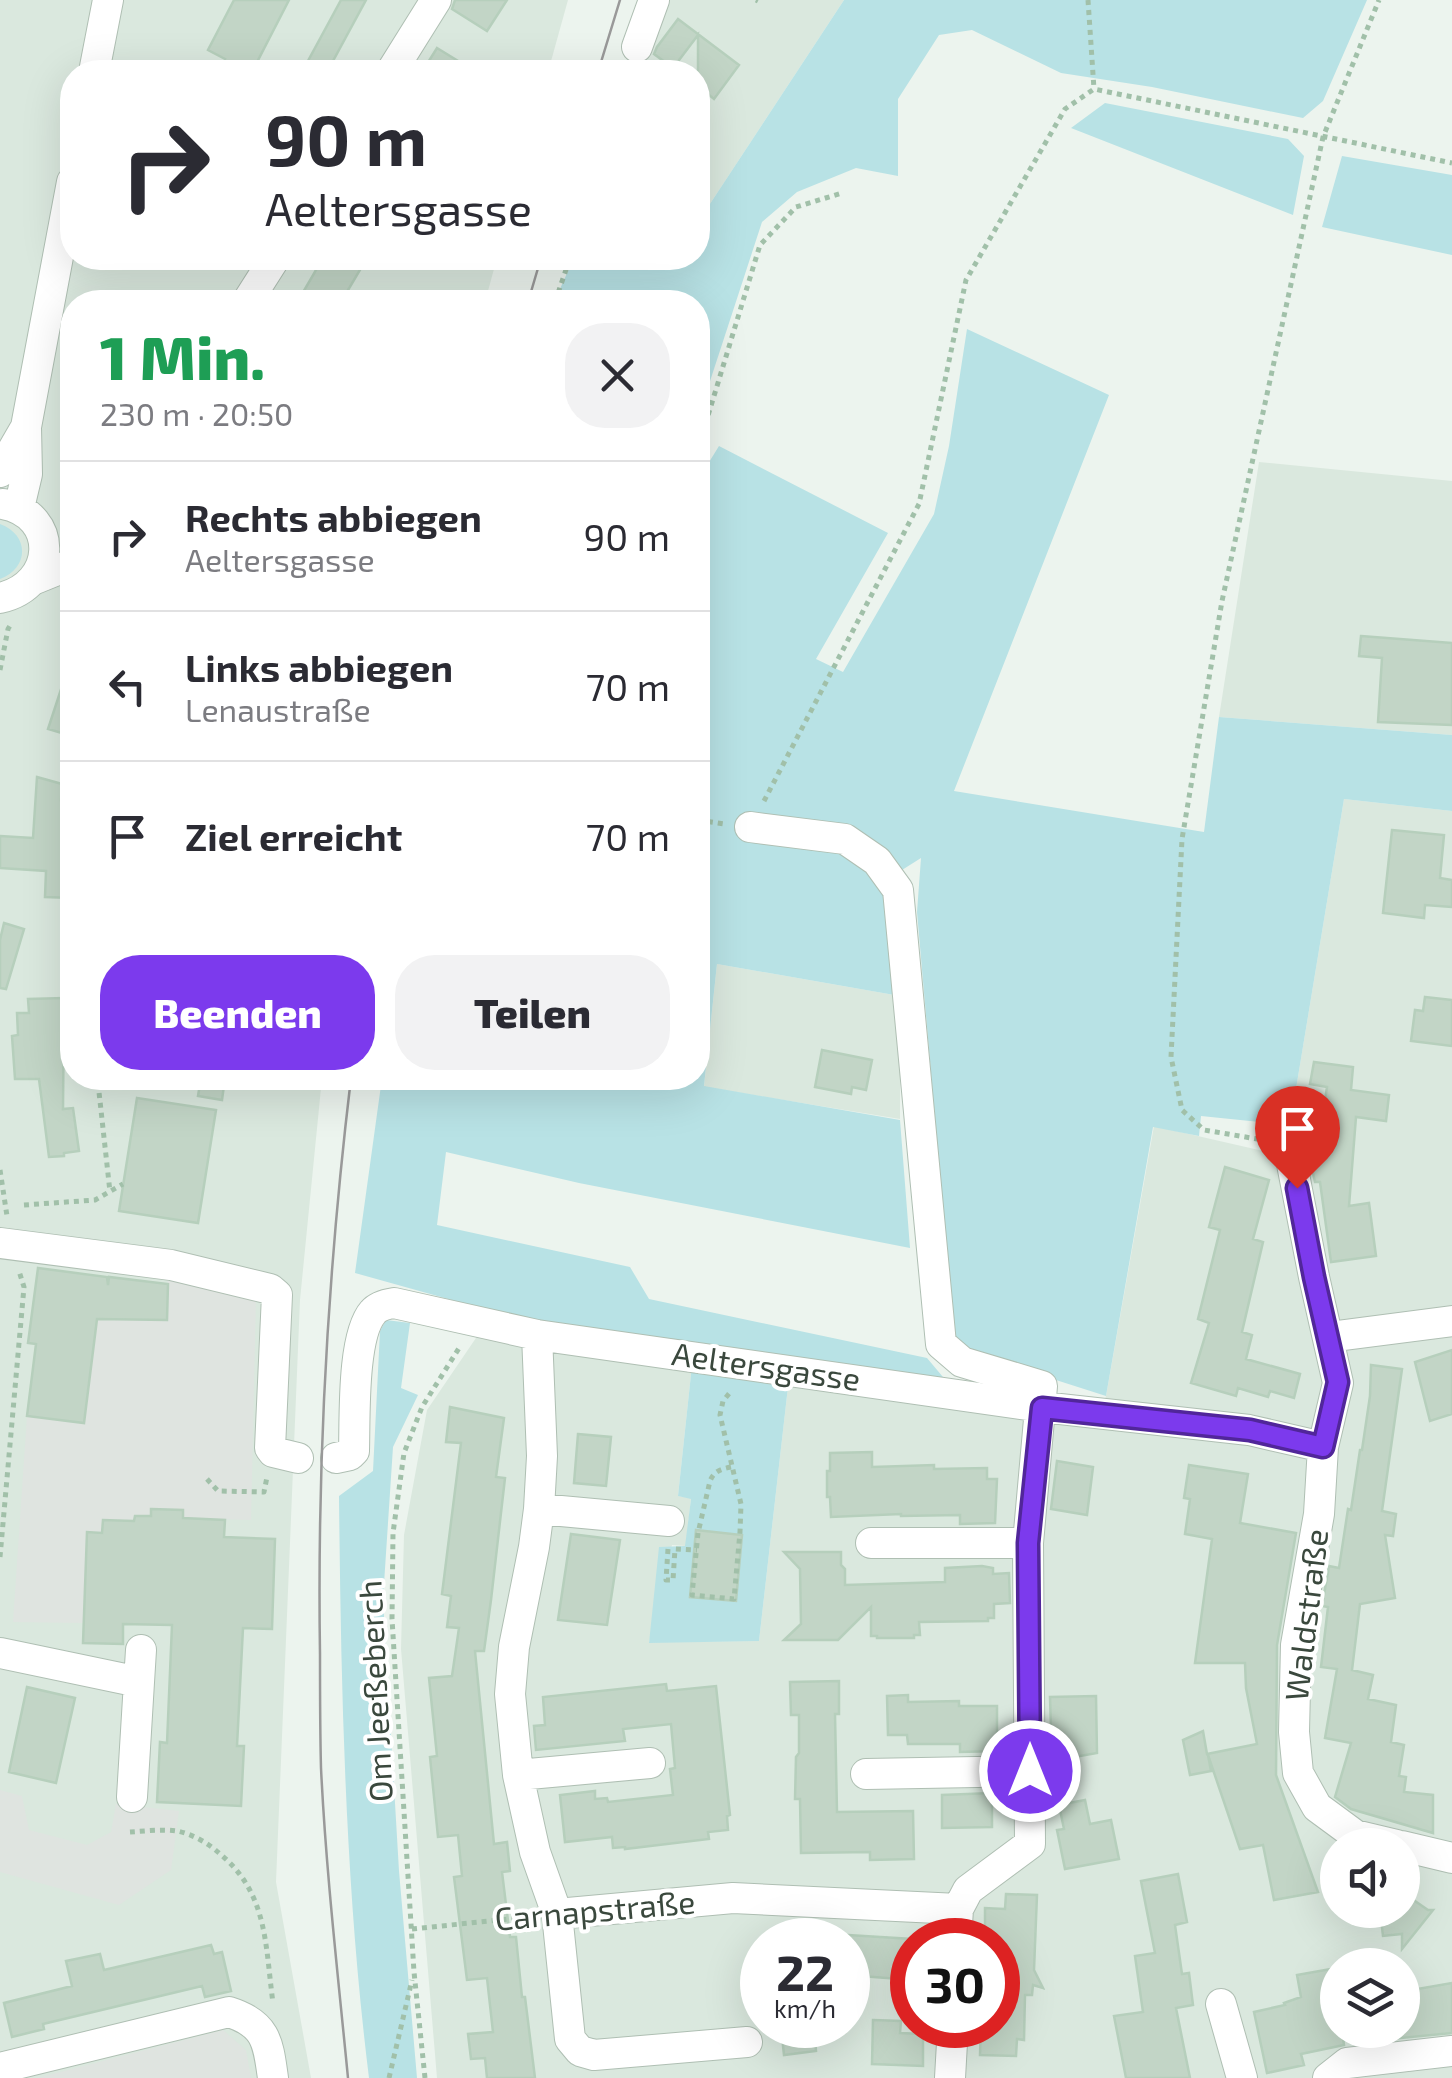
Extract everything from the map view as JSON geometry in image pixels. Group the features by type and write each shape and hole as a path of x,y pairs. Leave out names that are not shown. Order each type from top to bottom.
{"street":[{"path":"96,60 108,0"},
{"path":"398,60 436,0"},
{"path":"637,48 654,0"},
{"path":"0,598 25,588 35,579 44,552 57,534 9,506 27,474 26,427 60,246"},
{"path":"0,472 26,427"},
{"path":"35,579 60,569"},
{"path":"750,827 845,839 877,861 898,890 941,1344 962,1362 1042,1386 1028,1543 1030,1844 968,1890 957,1918"},
{"name":"Waldstraße","path":"1292,1159 1338,1382 1323,1447 1319,1514 1296,1644 1294,1732 1298,1773 1317,1807 1346,1828"},
{"path":"6,1244 171,1266 270,1288 278,1295 269,1442 273,1452 298,1458"},
{"name":"Aeltersgasse","path":"336,1458 354,1451 359,1346 373,1312 394,1303 537,1334 1042,1408 1250,1430 1323,1447"},
{"path":"1330,1336 1452,1321"},
{"path":"537,1334 542,1456 539,1509 514,1647 513,1734 535,1852 557,1914 570,2039 580,2050 594,2055 740,2043"},
{"path":"539,1509 669,1534"},
{"path":"871,1543 1028,1543"},
{"path":"132,1797 141,1650"},
{"path":"0,1653 139,1682"},
{"path":"518,1774 650,1763"},
{"path":"866,1774 1030,1771"},
{"name":"Waldstraße","path":"1420,1851 1452,1858"},
{"name":"Carnapstraße","path":"557,1914 733,1898 958,1909"},
{"path":"1222,2004 1242,2078"},
{"path":"0,2068 229,2012 256,2025 268,2043 273,2078"},
{"path":"950,2078 951,2048"},
{"path":"1328,2078 1348,2064 1452,2051"}],"path":[{"path":"1088,0 1094,90"},
{"path":"1292,1159 1282,1143 1204,1130 1182,1110 1171,1057 1182,839 1222,601 1324,138 1379,0"},
{"path":"710,822 750,827 919,504 966,280 1066,109 1094,90 1452,163"},
{"path":"710,400 760,245 796,207 842,193"},
{"path":"99,1090 110,1192"},
{"path":"0,1170 6,1244 24,1288 0,1558"},
{"path":"24,1205 94,1200 124,1184"},
{"name":"Om Jeeßeberch","path":"425,2078 414,1972 392,1619 393,1533 404,1453 422,1407 474,1320"},
{"path":"730,1392 720,1415 741,1504 734,1599 692,1594 710,1480 719,1470 731,1467"},
{"path":"207,1479 218,1491 259,1492"},
{"path":"669,1534 666,1580 673,1580 675,1548 697,1550"},
{"path":"130,1832 180,1832 210,1846 244,1876 262,1928 277,2030 268,2043"},
{"name":"Carnapstraße","path":"412,1929 557,1914"},
{"path":"389,2078 414,1972"}],"shaded area":[{"path":"0,0 568,0 551,60 60,60 60,270 494,270 488,290 60,290 60,1090 321,1090 300,1300 276,1882 311,2078 0,2078"},
{"path":"667,0 844,0 710,204 710,60 646,60"},
{"path":"844,0 1367,0 1323,101 1303,118 1061,73 972,30 939,35 898,99 898,176 856,168 797,192 762,222 710,381 710,290 559,290 569,270 710,270 710,204"},
{"path":"1105,103 1288,139 1304,156 1293,215 1071,128"},
{"path":"1342,156 1452,175 1452,255 1322,227"},
{"path":"967,329 1109,395 954,791 1204,832 1219,717 1452,735 1452,811 1344,799 1290,1125 1201,1116 1199,1136 1153,1127 1106,1396 974,1354 954,1336 917,912 921,858 883,882 900,996 717,964 710,1030 710,461 719,446 888,533 816,659 843,672 934,514"},
{"path":"1259,462 1452,481 1452,735 1219,717"},
{"path":"0,524 17,536 22,551 16,567 0,579"},
{"path":"1344,799 1452,811 1452,2078 437,2078 401,1649 404,1535 427,1410 478,1335 692,1365 678,1496 691,1498 686,1546 672,1545 649,1642 759,1641 789,1378 1098,1427 1154,1126 1276,1154 1290,1125"},
{"path":"717,964 900,996 900,1119 710,1088 710,1030"},
{"path":"710,1087 900,1120 910,1248 579,1183 446,1152 437,1225 630,1267 649,1299 927,1358 948,1383 513,1317 355,1273 380,1090"},
{"path":"168,1277 256,1297 251,1520 183,1518 183,1510 152,1509 151,1516 135,1516 134,1521 103,1520 102,1533 87,1533 84,1623 13,1622 27,1416 97,1319 166,1320"},
{"path":"386,1320 410,1323 401,1388 418,1395 393,1447 383,1599 399,1871 417,2078 369,2078 354,1933 346,1787 339,1496 373,1471 380,1331"},
{"path":"692,1365 789,1378 759,1641 649,1643 659,1547 685,1546 691,1499 678,1496"},
{"path":"0,1790 22,1796 29,1830 87,1845 111,1832 116,1804 179,1811 171,1870 119,1905 0,1872"},
{"path":"223,2030 246,2050 251,2078 37,2078"}],"building":[{"path":"234,0 289,0 258,60 224,60 208,50"},
{"path":"341,0 366,0 334,60 308,60"},
{"path":"455,0 507,0 487,31 452,9"},
{"path":"678,19 739,65 714,99 710,96 710,60 698,60 698,35 679,60 662,60 654,54"},
{"path":"437,48 456,60 430,60"},
{"path":"316,270 360,270 348,290 304,290"},
{"path":"1361,636 1452,643 1452,725 1378,722 1382,658 1359,656"},
{"path":"60,692 60,732 48,729"},
{"path":"37,777 60,783 60,898 45,897 46,871 0,868 0,836 33,838"},
{"path":"1392,830 1444,835 1440,878 1452,880 1452,907 1425,905 1424,918 1383,913"},
{"path":"4,923 24,929 6,989 0,988"},
{"path":"1425,997 1452,1000 1452,1046 1411,1041 1415,1010 1423,1011"},
{"path":"60,998 60,1090 63,1090 63,1109 73,1108 79,1151 64,1156 49,1157 39,1079 15,1079 12,1036 18,1035 17,1013 29,1013 28,999"},
{"path":"822,1050 872,1060 866,1090 852,1087 851,1094 815,1087"},
{"path":"1314,1062 1353,1067 1351,1090 1389,1095 1386,1121 1356,1117 1349,1206 1369,1203 1376,1256 1331,1262 1320,1182 1315,1182 1303,1145 1303,1133 1320,1134 1327,1087 1310,1084"},
{"path":"199,1090 223,1090 222,1100 198,1096"},
{"path":"137,1098 216,1110 198,1223 119,1211"},
{"path":"1225,1167 1269,1180 1253,1239 1263,1242 1242,1332 1252,1335 1246,1359 1300,1374 1294,1398 1270,1391 1268,1397 1238,1388 1236,1396 1191,1383 1209,1323 1198,1319 1220,1230 1209,1227"},
{"path":"38,1268 107,1277 108,1285 109,1277 168,1284 167,1320 97,1319 84,1423 27,1416 36,1344 28,1343"},
{"path":"1452,1350 1452,1414 1430,1421 1415,1362"},
{"path":"1371,1365 1402,1369 1382,1511 1396,1514 1393,1536 1385,1535 1395,1598 1360,1604 1352,1670 1373,1675 1368,1699 1396,1705 1391,1742 1404,1745 1399,1776 1406,1777 1404,1792 1433,1795 1433,1833 1351,1809 1335,1797 1351,1743 1325,1738 1337,1669 1321,1667 1328,1607 1322,1606 1329,1566 1339,1568 1370,1396"},
{"path":"450,1407 504,1418 496,1477 505,1478 491,1600 484,1651 475,1651 494,1844 507,1842 510,1871 502,1872 510,1937 516,1937 535,2078 487,2078 485,2058 471,2059 468,2034 493,2032 487,1978 467,1980 454,1877 462,1876 458,1835 438,1837 430,1757 437,1756 429,1678 452,1676 459,1628 447,1627 451,1596 442,1594 461,1443 446,1442"},
{"path":"578,1434 611,1437 606,1486 574,1483"},
{"path":"872,1452 872,1467 987,1468 987,1479 997,1479 995,1523 960,1524 960,1515 831,1517 827,1497 830,1453"},
{"path":"1057,1461 1093,1467 1087,1515 1051,1509"},
{"path":"1189,1465 1248,1474 1240,1523 1296,1533 1277,1645 1276,1775 1318,1892 1274,1900 1263,1845 1240,1849 1208,1755 1211,1771 1190,1775 1183,1740 1203,1731 1207,1754 1257,1744 1245,1663 1195,1663 1212,1539 1185,1534 1190,1499 1184,1498"},
{"path":"151,1509 183,1510 183,1518 225,1520 224,1537 275,1539 272,1629 243,1628 237,1746 244,1746 241,1806 157,1802 160,1742 167,1743 172,1625 123,1624 123,1644 83,1643 87,1532 102,1533 103,1520 134,1521 135,1516 151,1516"},
{"path":"696,1530 742,1535 736,1601 690,1597"},
{"path":"571,1534 620,1540 607,1625 558,1620"},
{"path":"784,1552 841,1552 845,1585 945,1582 945,1568 993,1568 993,1574 1009,1573 1010,1603 994,1604 994,1618 988,1621 919,1622 920,1635 914,1638 871,1636 871,1607 838,1640 784,1640 801,1624 800,1569"},
{"path":"839,1681 839,1714 835,1714 837,1812 913,1811 914,1859 870,1860 870,1852 801,1853 800,1799 795,1799 799,1715 791,1715 790,1682"},
{"path":"666,1684 667,1691 716,1686 730,1815 728,1830 708,1832 709,1839 625,1849 613,1848 612,1837 565,1842 560,1795 595,1791 595,1799 607,1798 608,1802 673,1795 671,1724 623,1729 625,1741 536,1750 534,1726 545,1725 543,1697"},
{"path":"27,1687 75,1698 56,1783 9,1772"},
{"path":"908,1695 908,1702 959,1701 959,1706 997,1706 997,1751 960,1752 960,1744 908,1744 907,1735 888,1735 887,1696"},
{"path":"1096,1696 1097,1753 1052,1761 1050,1697"},
{"path":"992,1793 992,1827 942,1828 942,1795"},
{"path":"1085,1800 1090,1824 1111,1820 1119,1859 1065,1869 1057,1830 1064,1829 1059,1805"},
{"path":"1178,1874 1187,1922 1175,1925 1182,1974 1189,1973 1193,2005 1176,2008 1190,2078 1126,2078 1114,2016 1143,2012 1135,1956 1155,1953 1141,1881"},
{"path":"1006,1894 1037,1895 1034,1970 1043,1988 1033,1985 1032,1995 1025,1995 1024,2040 1020,2039 1020,1918 985,1918 985,1908 1005,1909"},
{"path":"1420,1904 1433,1910 1420,1926"},
{"path":"1382,1928 1419,1928 1403,1948 1402,1934 1383,1936"},
{"path":"870,1936 890,1938 890,1978 870,1977"},
{"path":"211,1945 214,1954 222,1952 231,1991 205,1997 202,1986 43,2024 44,2029 12,2037 4,2003 72,1986 66,1961 100,1954 104,1970"},
{"path":"1320,1971 1320,2048 1330,2048 1301,2054 1304,2065 1267,2073 1254,2012 1301,1997 1297,1975"},
{"path":"1452,1983 1452,2033 1420,2036 1420,1989"},
{"path":"873,2020 890,2021 890,2048 923,2048 923,2066 872,2064"},
{"path":"783,2048 816,2048 816,2051 784,2055"},
{"path":"980,2048 1016,2048 1016,2056 980,2055"}],"tram line":[{"path":"602,60 620,0"},
{"path":"532,290 537,270"},
{"path":"348,2078 323,1807 320,1509 336,1221 350,1090"}],"route":[{"path":"1030,1771 1028,1543 1042,1408 1250,1430 1323,1447 1338,1382 1297,1188"}]}
